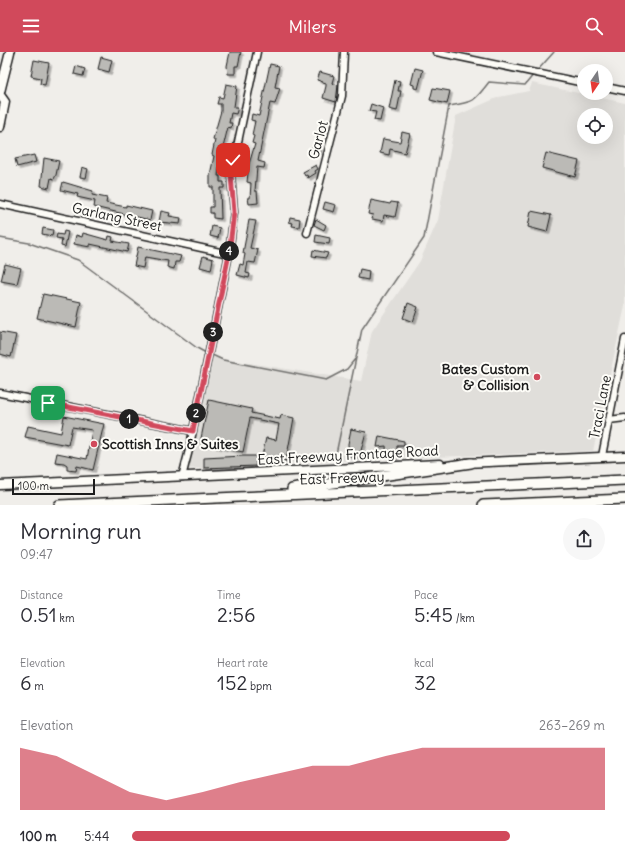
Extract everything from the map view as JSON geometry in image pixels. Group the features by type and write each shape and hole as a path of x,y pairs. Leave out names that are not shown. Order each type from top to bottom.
{"highway":[{"path":"242,496 471,463"},
{"name":"East Freeway","path":"59,505 625,480"},
{"path":"483,505 625,499"}],"main road":[{"path":"0,92 10,52"},
{"path":"0,95 5,102 0,127"},
{"name":"East Freeway Frontage Road","path":"0,485 182,477 265,471 625,456"}],"street":[{"path":"182,477 193,431 229,254 234,212 231,175 257,52"},
{"name":"Garlot","path":"307,233 342,96 344,52"},
{"path":"436,52 577,82"},
{"path":"613,88 625,91"},
{"name":"Garlang Street","path":"0,204 229,254"},
{"name":"Traci Lane","path":"602,456 625,339"},
{"path":"0,393 193,431"},
{"path":"609,420 625,418"}],"shaded area":[{"path":"532,83 577,93 577,100 611,100 625,103 625,306 593,451 378,459 189,469 212,357 361,381 372,331 420,261 438,220 456,116 499,97 529,91"}],"building":[{"path":"230,52 241,52 238,66 235,66 235,74 228,74 227,66"},
{"path":"101,57 112,60 109,72 98,69"},
{"path":"34,60 49,63 45,85 40,84 41,78 31,76"},
{"path":"270,64 279,66 275,87 280,88 275,104 270,103 258,161 265,163 264,168 257,167 255,191 257,191 258,203 249,204 248,198 250,198 251,183 247,182 249,164 255,144 252,143 254,136 252,135 255,121 251,120 252,114 259,116"},
{"path":"76,66 85,69 83,76 74,74"},
{"path":"415,68 423,70 418,89 414,88 414,85 411,84"},
{"path":"320,72 334,76 332,83 338,85 336,102 323,98 326,83 317,80"},
{"path":"395,80 400,81 398,91 401,91 397,111 389,109"},
{"path":"226,84 237,86 234,107 238,107 236,114 231,113 229,123 232,123 231,128 228,127 220,160 218,176 220,176 220,182 224,182 224,188 220,188 221,219 213,218 213,213 210,213 210,207 213,207 213,187 210,187 210,175 214,156 212,155 215,140 213,139 221,111 221,104 217,104 219,97 223,98"},
{"path":"433,88 450,91 447,104 430,100"},
{"path":"371,104 383,108 380,121 374,120 376,112 369,111"},
{"path":"402,132 410,134 405,153 390,149 389,155 380,153 383,139 400,142"},
{"path":"319,146 320,152 311,154 310,148"},
{"path":"546,153 579,161 575,177 542,168"},
{"path":"34,155 36,162 17,167 15,159"},
{"path":"44,158 59,161 56,175 54,179 51,178 49,188 41,186"},
{"path":"316,165 318,169 315,171 316,173 308,178 307,175 305,176 303,172"},
{"path":"82,167 88,169 86,178 80,177"},
{"path":"63,182 93,191 92,195 107,198 106,203 126,207 126,205 152,211 150,220 94,207 95,201 77,197 78,194 61,190"},
{"path":"371,200 390,204 391,202 398,203 395,217 384,215 383,221 372,219 373,215 368,214"},
{"path":"325,202 336,205 334,212 323,209"},
{"path":"161,211 170,213 169,216 181,218 180,224 159,222"},
{"path":"531,211 551,215 547,232 528,227"},
{"path":"290,217 300,219 299,227 292,226 293,223 289,222"},
{"path":"316,219 326,225 324,230 314,225"},
{"path":"249,220 256,221 250,248 258,250 255,263 248,262 246,273 250,274 249,278 237,275 240,264 243,265 245,254 243,253"},
{"path":"212,226 220,228 218,238 210,236"},
{"path":"43,228 53,230 52,236 42,234"},
{"path":"64,231 68,232 65,247 61,246 62,239 56,238 57,234 63,235"},
{"path":"83,233 108,240 109,236 113,237 112,241 129,244 127,252 90,244 90,247 74,244 76,235 82,237"},
{"path":"316,235 330,238 329,244 315,242"},
{"path":"138,247 181,256 179,262 175,262 174,269 167,267 168,261 145,257 143,268 134,266"},
{"path":"313,250 328,253 326,258 312,256"},
{"path":"203,256 213,259 211,270 200,267"},
{"path":"5,264 21,268 17,284 1,281"},
{"path":"360,269 369,271 368,280 358,278"},
{"path":"43,294 81,302 76,327 37,318"},
{"path":"408,303 418,307 413,322 403,318"},
{"path":"0,332 16,335 11,357 0,354"},
{"path":"209,400 252,409 251,413 280,419 281,415 294,418 286,461 262,456 266,438 276,440 279,424 250,418 243,452 200,443"},
{"name":"Scottish Inns & Suites","path":"64,416 104,424 93,470 77,466 76,471 67,470 67,465 64,463 55,462 57,453 87,459 92,430 72,427 68,445 25,437 28,426 61,433"},
{"path":"351,429 366,432 359,458 349,456 348,444"},
{"path":"379,436 404,441 404,446 397,446 397,457 387,458 386,446 377,447"},
{"path":"256,456 256,466 204,468 204,458"}],"waterway":[{"path":"537,71 554,52"},
{"path":"336,454 362,329 424,238 449,106 473,100 480,94 489,82 525,85 534,74"},
{"path":"0,238 29,243 78,260 197,348 206,353"},
{"path":"210,354 223,360 326,380 347,369 355,359"}],"place":[{"name":"Bates Custom & Collision","path":"537,377"},
{"name":"Scottish Inns & Suites","path":"94,444"}],"route":[{"path":"48,403 193,431 229,254 234,220 231,175 233,160"}]}
